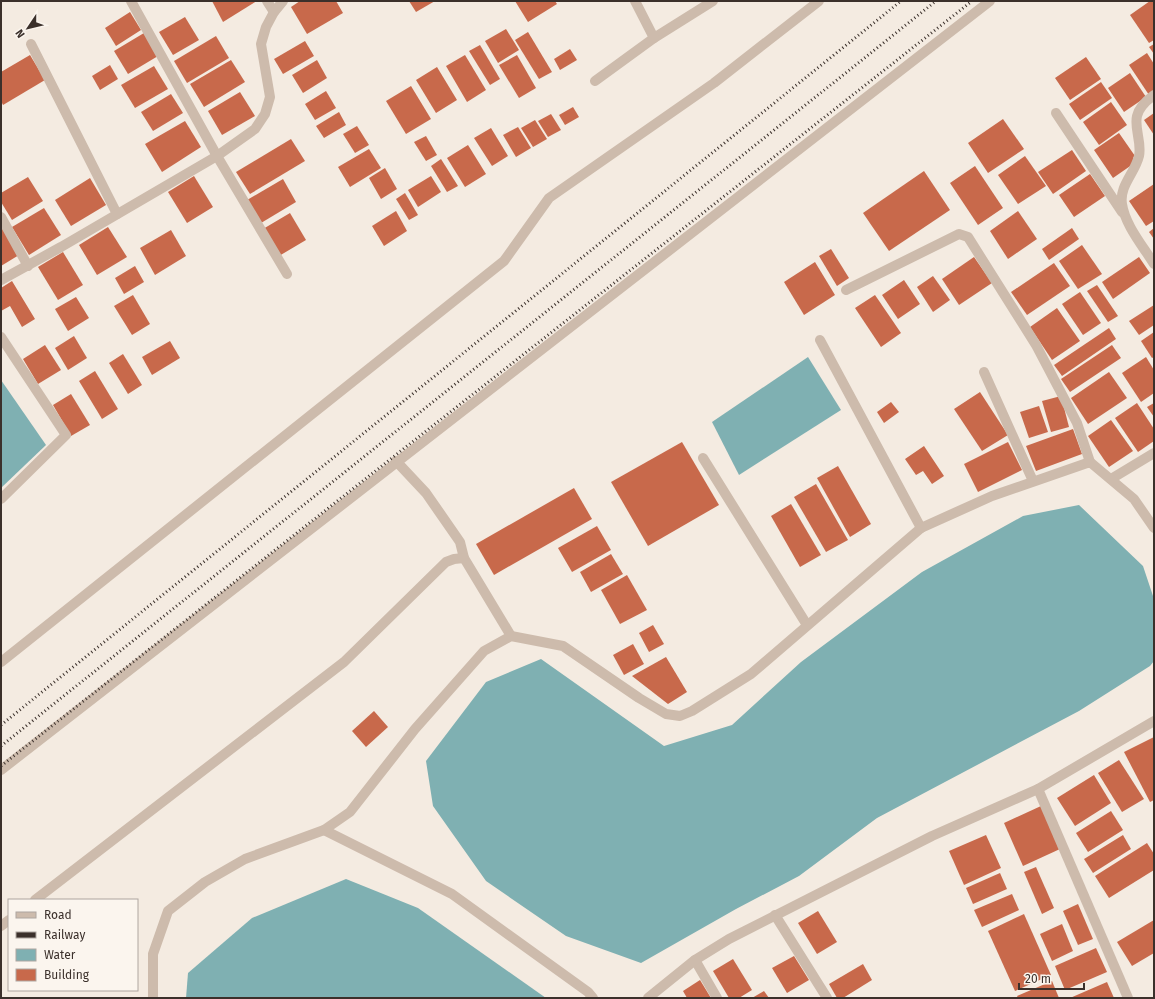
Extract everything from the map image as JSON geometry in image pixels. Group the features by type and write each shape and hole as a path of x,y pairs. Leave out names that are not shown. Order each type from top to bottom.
{"street":[{"path":"131,1 217,156 287,274"},
{"path":"266,1 274,12"},
{"path":"1,280 28,266 217,156 255,129 265,114 270,97 261,44 266,27 274,12 283,1"},
{"path":"635,1 654,38"},
{"path":"595,82 654,38 713,1"},
{"path":"1,662 504,261 549,198 714,83 819,1"},
{"path":"1,770 396,461 990,1"},
{"path":"31,44 117,214"},
{"path":"1125,217 1122,204 1122,193 1139,156 1140,143 1136,116 1142,105 1154,95"},
{"path":"1056,113 1125,217 1154,264"},
{"path":"1,217 28,266"},
{"path":"846,290 960,234 968,237 1036,344 1077,423 1090,462 1134,499 1154,528"},
{"path":"1,337 66,435 1,499"},
{"path":"820,340 921,528"},
{"path":"984,372 1033,481"},
{"path":"1111,479 1154,454"},
{"path":"704,458 807,625"},
{"path":"396,461 426,493 460,542 464,558 511,636"},
{"path":"153,998 153,954 168,912 205,882 245,859 324,830 350,812 414,729 484,651 511,636 563,646 666,714 680,716 692,711 751,674 921,528 992,496 1090,462"},
{"path":"36,899 344,662 446,562 454,558 464,558"},
{"path":"648,998 694,960 729,939 932,836 1038,789 1154,721"},
{"path":"1038,789 1128,998"},
{"path":"324,830 452,894 588,992 593,998"},
{"path":"776,915 827,998"},
{"path":"694,960 717,998"}],"water":[{"path":"808,357 841,410 739,475 712,422"},
{"path":"1,380 46,445 1,488"},
{"path":"1079,505 1143,566 1154,599 1154,661 1150,666 1079,711 877,818 799,876 736,909 641,963 566,936 486,881 433,806 426,761 486,682 541,659 664,746 732,725 801,662 922,572 1023,516"},
{"path":"346,879 418,908 546,998 186,998 188,973 252,918"}],"building":[{"path":"212,1 257,1 223,22"},
{"path":"300,1 336,1 343,13 307,34 291,7"},
{"path":"409,1 435,1 416,12"},
{"path":"515,1 555,1 557,4 528,22"},
{"path":"1150,1 1154,2 1154,40 1149,43 1130,15"},
{"path":"130,12 141,30 116,46 105,28"},
{"path":"185,17 199,40 173,55 159,32"},
{"path":"506,29 519,50 498,63 485,41"},
{"path":"528,32 552,72 539,79 515,40"},
{"path":"144,33 158,56 128,74 114,51"},
{"path":"216,36 229,58 187,83 174,61"},
{"path":"305,41 314,56 283,74 274,59"},
{"path":"1154,44 1154,54 1149,47"},
{"path":"480,45 500,79 490,85 469,51"},
{"path":"570,49 577,60 560,70 554,59"},
{"path":"1147,53 1154,64 1154,92 1149,95 1129,65"},
{"path":"30,55 45,80 3,105 1,101 1,72"},
{"path":"465,55 486,90 467,102 446,66"},
{"path":"517,55 536,88 519,98 499,65"},
{"path":"1086,57 1101,79 1070,100 1055,78"},
{"path":"231,60 245,82 204,107 190,84"},
{"path":"317,60 327,78 303,93 292,75"},
{"path":"110,65 118,79 100,90 92,76"},
{"path":"154,66 168,89 135,108 121,85"},
{"path":"437,67 457,100 436,113 416,80"},
{"path":"1130,73 1146,97 1124,112 1108,88"},
{"path":"1101,82 1112,98 1080,120 1069,104"},
{"path":"411,86 431,119 406,134 386,101"},
{"path":"326,91 336,108 315,120 305,104"},
{"path":"240,92 255,116 222,135 208,111"},
{"path":"171,94 183,113 153,131 141,112"},
{"path":"1111,102 1127,125 1099,145 1083,122"},
{"path":"573,107 579,117 565,125 559,115"},
{"path":"339,112 346,125 324,138 316,126"},
{"path":"1154,113 1154,135 1144,120"},
{"path":"551,114 561,130 548,137 538,121"},
{"path":"1003,119 1024,149 988,173 968,143"},
{"path":"535,120 547,139 533,147 521,128"},
{"path":"185,121 201,147 162,172 145,144"},
{"path":"357,126 369,145 355,153 343,134"},
{"path":"518,127 531,148 516,157 503,135"},
{"path":"491,128 508,156 492,166 474,138"},
{"path":"1119,133 1135,156 1133,158 1136,162 1113,178 1094,150"},
{"path":"426,136 437,155 426,161 414,142"},
{"path":"291,139 305,161 250,194 236,172"},
{"path":"468,145 486,174 465,187 447,158"},
{"path":"369,149 381,168 350,187 338,167"},
{"path":"1072,150 1086,171 1053,194 1038,172"},
{"path":"1025,156 1046,186 1018,204 998,175"},
{"path":"441,159 458,186 447,192 431,166"},
{"path":"975,166 1003,208 978,225 950,183"},
{"path":"385,168 397,189 381,199 369,178"},
{"path":"924,171 950,210 889,251 863,213"},
{"path":"1090,174 1105,196 1074,217 1059,195"},
{"path":"194,176 213,207 187,223 168,192"},
{"path":"431,176 441,192 418,207 408,190"},
{"path":"28,177 43,201 12,220 1,202 1,193"},
{"path":"90,178 106,205 71,226 55,200"},
{"path":"283,179 296,202 261,223 247,200"},
{"path":"1154,184 1154,221 1146,226 1129,201"},
{"path":"405,193 418,215 409,220 396,199"},
{"path":"44,208 61,235 29,255 12,227"},
{"path":"396,211 407,231 384,246 372,226"},
{"path":"1018,211 1037,239 1008,259 990,231"},
{"path":"290,213 306,240 279,256 263,229"},
{"path":"1,226 19,255 1,266"},
{"path":"108,227 127,257 97,275 79,245"},
{"path":"1072,228 1079,239 1049,260 1042,249"},
{"path":"1154,228 1154,239 1149,232"},
{"path":"171,230 186,256 155,275 140,248"},
{"path":"1082,245 1102,274 1078,289 1059,261"},
{"path":"831,249 849,278 837,286 819,256"},
{"path":"63,252 83,285 58,300 38,267"},
{"path":"974,257 992,283 959,305 942,279"},
{"path":"1139,257 1150,273 1113,299 1102,282"},
{"path":"815,262 835,295 804,315 784,282"},
{"path":"1054,263 1070,286 1027,315 1011,292"},
{"path":"135,266 144,282 124,294 115,278"},
{"path":"933,276 950,300 933,312 917,287"},
{"path":"904,280 920,304 898,319 882,295"},
{"path":"12,281 35,319 22,327 10,306 1,311 1,288"},
{"path":"1097,285 1118,316 1108,322 1087,291"},
{"path":"1080,292 1101,323 1083,335 1062,304"},
{"path":"133,295 150,324 132,335 114,306"},
{"path":"875,295 901,333 881,347 855,308"},
{"path":"76,297 89,318 68,331 55,309"},
{"path":"1154,305 1154,325 1139,335 1129,321"},
{"path":"1057,308 1080,341 1052,360 1030,327"},
{"path":"1109,328 1116,339 1062,376 1054,365"},
{"path":"1154,332 1154,357 1152,358 1141,341"},
{"path":"74,336 87,358 68,370 55,348"},
{"path":"170,341 180,358 152,375 142,357"},
{"path":"45,345 61,370 38,384 23,359"},
{"path":"1112,345 1121,358 1070,392 1061,379"},
{"path":"123,354 142,385 128,394 109,363"},
{"path":"1146,357 1154,370 1154,393 1141,402 1122,373"},
{"path":"95,371 118,409 102,419 79,381"},
{"path":"1109,372 1127,398 1088,424 1071,398"},
{"path":"980,392 1008,435 982,451 954,409"},
{"path":"71,394 90,425 71,436 53,405"},
{"path":"1061,396 1069,427 1051,432 1042,401"},
{"path":"891,402 899,412 884,423 877,412"},
{"path":"1137,403 1154,429 1154,441 1138,452 1115,418"},
{"path":"1154,403 1154,417 1147,407"},
{"path":"1039,406 1048,432 1029,438 1020,412"},
{"path":"1111,420 1133,451 1109,467 1088,436"},
{"path":"1073,429 1082,454 1036,471 1026,446"},
{"path":"682,442 719,505 648,546 611,482"},
{"path":"1008,442 1022,470 978,492 964,464"},
{"path":"924,446 944,476 932,484 923,471 916,475 905,459"},
{"path":"838,466 871,524 850,537 817,478"},
{"path":"816,484 848,540 826,552 794,497"},
{"path":"574,488 592,519 494,575 476,544"},
{"path":"791,504 821,555 800,567 771,516"},
{"path":"597,526 611,550 572,572 558,548"},
{"path":"611,554 623,574 591,592 580,572"},
{"path":"627,575 647,610 620,624 601,590"},
{"path":"653,625 664,644 649,652 639,633"},
{"path":"633,644 644,664 624,675 613,655"},
{"path":"666,657 687,692 668,704 632,676"},
{"path":"374,711 388,727 366,747 352,731"},
{"path":"1154,737 1154,800 1150,802 1124,752"},
{"path":"1119,760 1144,799 1122,812 1098,773"},
{"path":"1094,775 1111,803 1075,826 1057,798"},
{"path":"1041,806 1060,849 1023,866 1004,823"},
{"path":"1111,811 1123,830 1088,852 1076,833"},
{"path":"986,835 1001,868 964,885 949,851"},
{"path":"1123,835 1131,849 1093,873 1084,859"},
{"path":"1147,843 1154,854 1154,870 1109,898 1095,876"},
{"path":"1036,867 1054,908 1042,914 1024,872"},
{"path":"1000,873 1007,889 973,904 966,888"},
{"path":"1012,894 1019,910 982,927 974,910"},
{"path":"1078,904 1093,939 1078,945 1063,911"},
{"path":"818,911 837,942 817,954 798,923"},
{"path":"1024,914 1051,975 1015,991 988,931"},
{"path":"1154,920 1154,953 1132,966 1117,942"},
{"path":"1062,924 1073,951 1052,961 1040,934"},
{"path":"1096,948 1107,972 1065,990 1055,966"},
{"path":"794,956 809,980 787,993 772,968"},
{"path":"733,959 752,990 739,998 729,998 713,971"},
{"path":"863,964 872,980 843,998 837,998 829,984"},
{"path":"700,980 711,998 687,998 683,991"},
{"path":"1052,981 1059,998 1018,998 1017,996"},
{"path":"1107,982 1114,998 1070,998"},
{"path":"764,991 769,998 752,998"}],"railway":[{"path":"1,725 901,1"},
{"path":"1,746 936,1"},
{"path":"1,766 972,1"}]}
